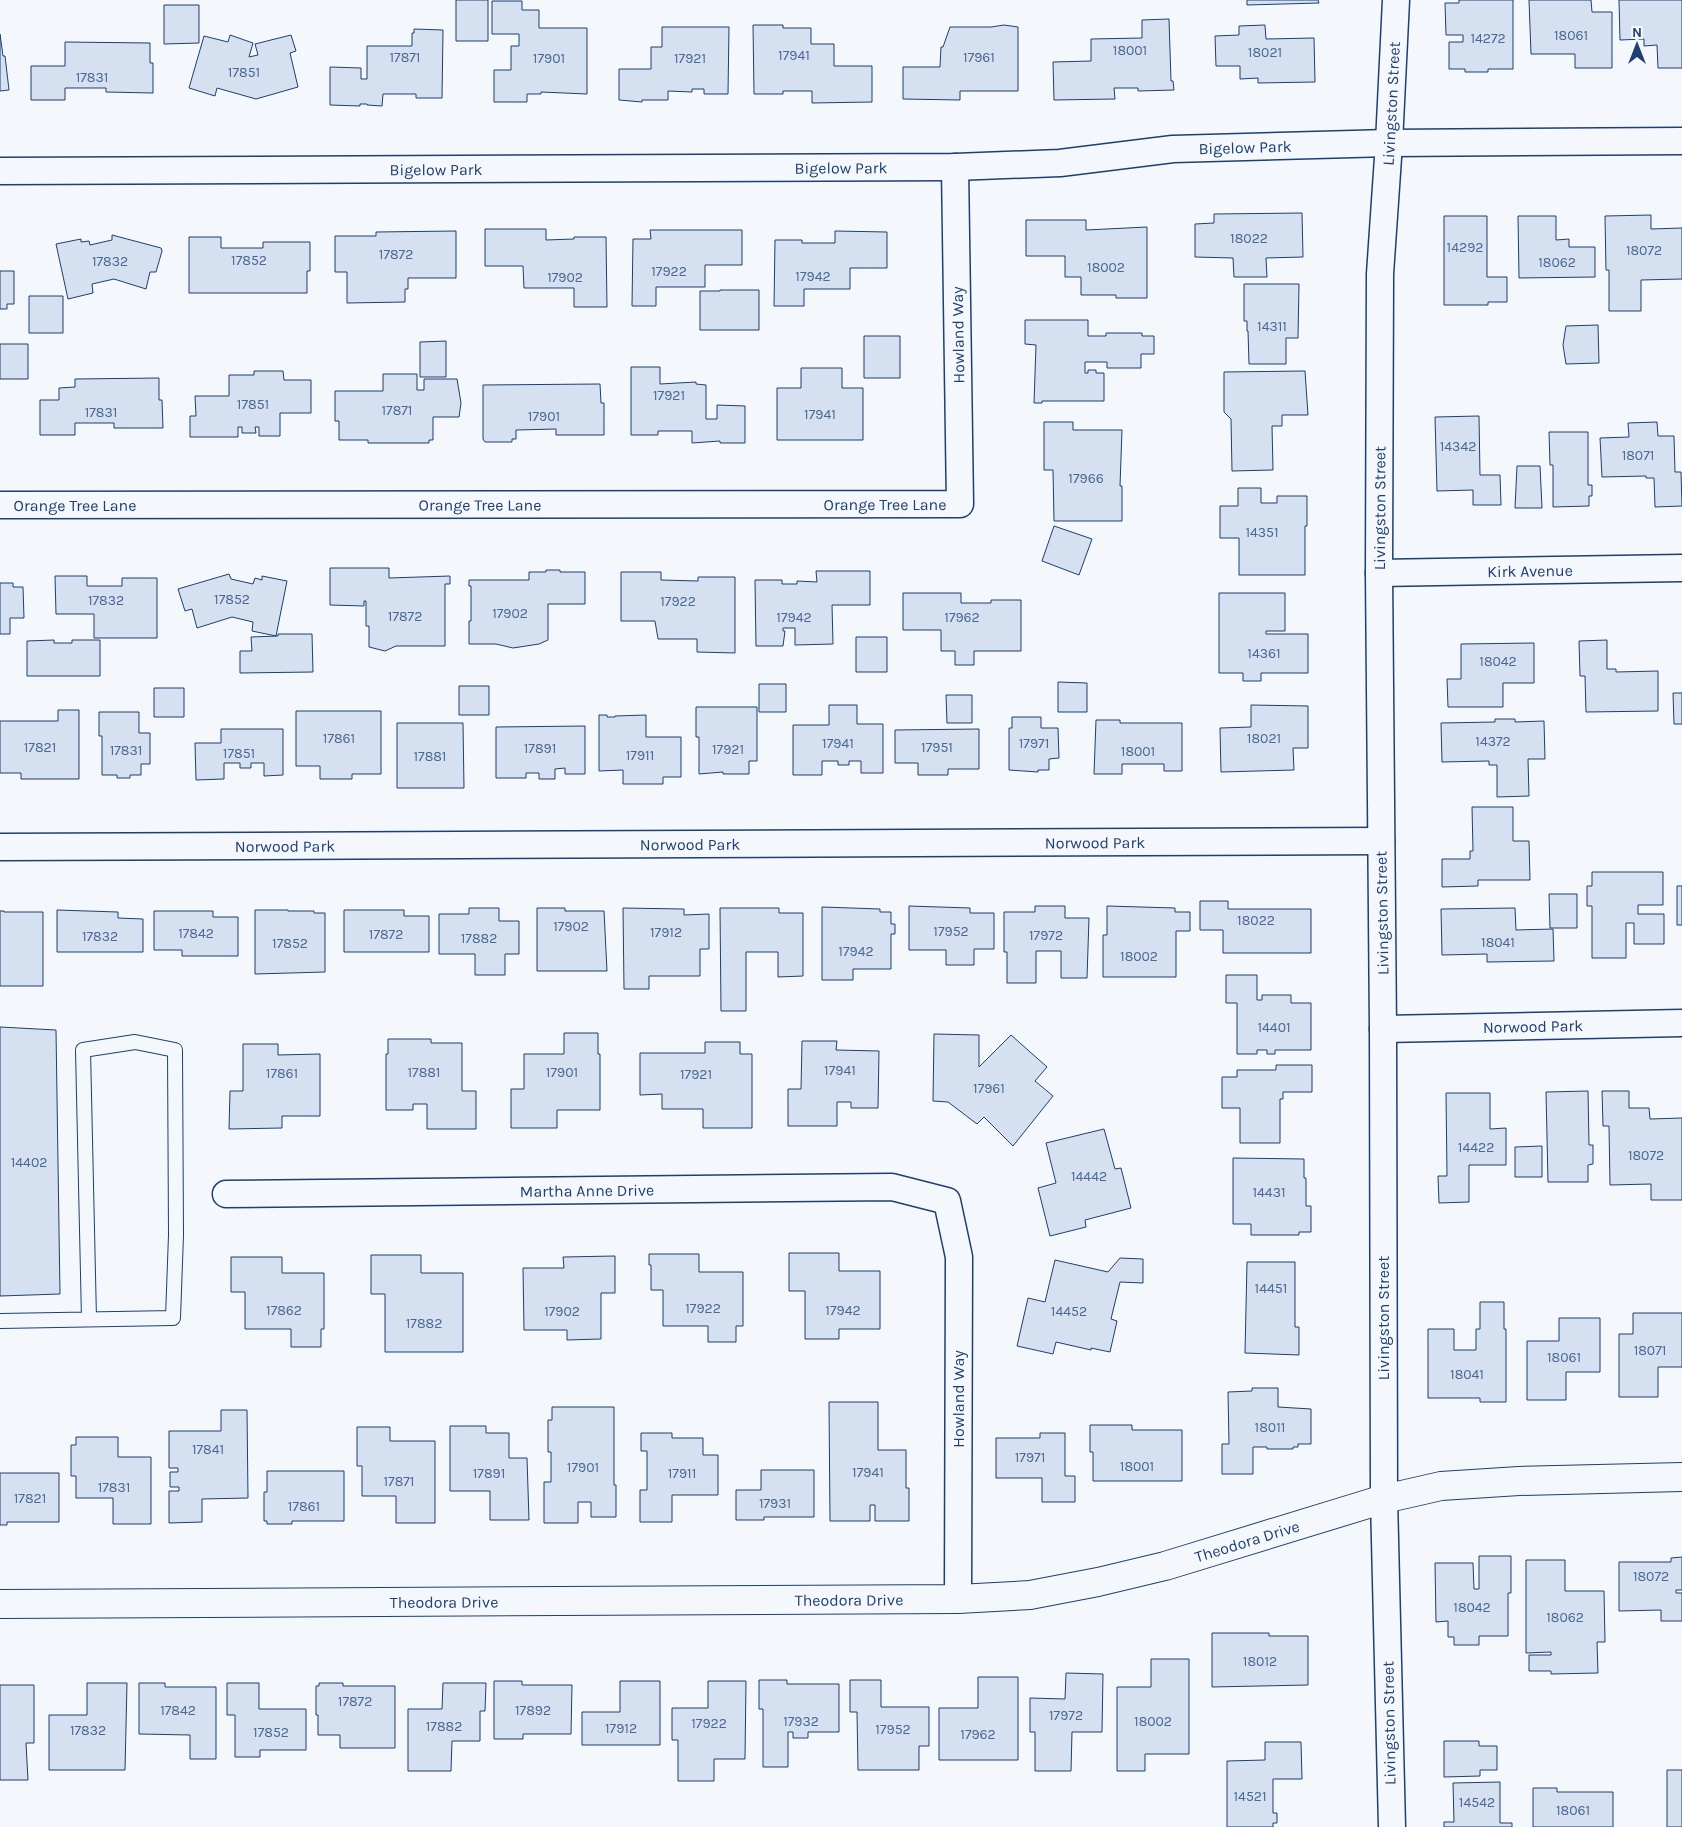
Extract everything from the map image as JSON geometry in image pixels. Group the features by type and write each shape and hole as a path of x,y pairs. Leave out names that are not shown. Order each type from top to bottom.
{"street":[{"name":"Livingston Street","path":"1392,1827 1384,1500 1383,1029 1379,573 1380,274 1396,0"},
{"name":"Bigelow Park","path":"0,171 956,167 1060,163 1174,149 1389,143 1682,141"},
{"name":"Howland Way","path":"956,167 960,504"},
{"name":"Orange Tree Lane","path":"0,505 960,504"},
{"name":"Kirk Avenue","path":"1379,573 1682,568"},
{"name":"Norwood Park","path":"0,847 1381,840"},
{"name":"Norwood Park","path":"1383,1029 1682,1023"},
{"name":"Martha Anne Drive","path":"226,1194 892,1187 947,1201"},
{"name":"Howland Way","path":"947,1201 959,1257 958,1599"},
{"name":"Theodora Drive","path":"0,1604 958,1599 1030,1595 1098,1582 1165,1566 1384,1500 1451,1485 1519,1481 1682,1477"}],"lane":[{"path":"0,1321 173,1318 176,1235 175,1050 135,1042 83,1050 89,1319"}],"building":[{"path":"456,0 488,0 488,41 456,41"},
{"path":"1247,0 1318,0 1319,3 1247,5"},
{"path":"1459,0 1513,0 1513,69 1488,69 1488,72 1465,72 1465,69 1449,69 1449,42 1463,42 1463,35 1446,35 1445,3 1459,3"},
{"path":"1529,0 1591,0 1592,12 1612,12 1612,68 1575,68 1575,54 1531,54"},
{"path":"1619,0 1682,0 1682,68 1658,68 1657,45 1644,46 1644,39 1620,40"},
{"path":"492,1 522,1 522,10 539,10 539,28 587,28 587,94 541,92 541,94 527,94 527,102 494,102 494,70 511,70 511,46 519,46 519,34 492,34"},
{"path":"164,5 199,5 199,43 164,44"},
{"path":"1169,19 1171,81 1173,81 1174,90 1138,91 1138,88 1114,88 1115,99 1054,100 1053,62 1091,61 1091,39 1142,38 1142,20"},
{"path":"753,25 783,25 783,28 811,28 811,44 834,44 834,66 872,66 872,102 812,103 812,91 754,94"},
{"path":"1004,25 1018,27 1018,91 960,91 960,100 903,99 903,67 940,67 941,47 943,47 950,27 991,27"},
{"path":"1265,25 1266,39 1314,38 1315,82 1258,83 1258,78 1240,79 1240,66 1216,66 1215,36 1239,35 1239,26"},
{"path":"662,27 729,27 728,94 704,94 704,89 692,89 692,92 668,91 668,100 642,100 642,102 619,100 619,69 651,69 651,47 662,47"},
{"path":"414,29 443,30 442,98 416,98 416,94 383,94 382,106 367,104 360,104 360,106 330,105 330,67 361,68 361,79 367,79 367,46 412,46 412,33 414,33"},
{"path":"0,34 9,90 0,91"},
{"path":"230,35 253,43 249,57 258,55 255,44 291,35 296,51 290,53 298,87 256,99 217,88 215,96 189,88 204,36 228,42"},
{"path":"65,42 150,43 150,63 153,63 153,93 106,92 106,88 65,88 65,100 31,100 31,66 65,66"},
{"path":"1302,213 1303,257 1266,258 1267,277 1234,277 1233,258 1195,257 1195,224 1214,223 1214,214"},
{"path":"1651,215 1651,229 1682,228 1682,279 1641,280 1641,311 1609,311 1609,270 1606,270 1605,216"},
{"path":"1444,216 1487,216 1487,277 1507,277 1507,302 1488,302 1488,305 1444,305"},
{"path":"1518,216 1556,216 1556,240 1569,239 1569,247 1595,247 1595,277 1519,278"},
{"path":"1026,220 1086,220 1086,230 1147,227 1147,298 1116,298 1116,295 1081,295 1081,277 1065,277 1065,256 1026,256"},
{"path":"485,229 546,229 546,240 574,239 574,237 606,237 607,307 574,307 574,288 524,288 523,266 485,266"},
{"path":"650,230 742,230 742,265 705,265 705,287 656,287 656,306 632,306 633,239 651,239"},
{"path":"456,231 456,278 408,278 408,289 405,289 405,302 347,303 347,272 335,272 335,236 376,236 376,232"},
{"path":"835,231 887,232 887,268 850,268 850,289 804,289 804,306 774,306 775,240 802,240 802,243 835,243"},
{"path":"112,235 161,248 162,251 156,272 150,272 146,289 114,279 92,284 93,293 68,299 56,244 81,239 81,242 89,241 90,245 112,240"},
{"path":"189,237 221,237 221,248 263,248 263,242 310,242 310,271 307,271 307,293 189,293"},
{"path":"0,271 14,271 14,304 7,304 7,309 0,309"},
{"path":"1244,284 1299,284 1298,338 1286,338 1286,364 1249,364 1247,321 1244,321"},
{"path":"759,290 759,330 700,330 700,291"},
{"path":"29,296 63,296 63,333 29,333"},
{"path":"1025,320 1088,320 1088,336 1106,336 1106,333 1142,333 1142,336 1154,336 1154,354 1141,354 1141,368 1107,368 1107,362 1085,362 1085,373 1088,373 1088,370 1096,370 1096,373 1104,373 1104,401 1042,401 1042,403 1034,403 1036,345 1025,344"},
{"path":"1598,325 1599,363 1566,364 1563,345 1566,326"},
{"path":"864,336 900,336 900,378 864,378"},
{"path":"446,341 446,377 420,377 420,342"},
{"path":"0,344 28,344 28,379 0,379"},
{"path":"631,367 660,367 660,384 696,382 696,384 706,385 706,419 717,419 717,405 745,406 745,443 720,443 720,441 692,443 692,431 658,431 658,435 631,435"},
{"path":"801,368 842,368 842,388 863,388 863,440 777,440 777,388 801,388"},
{"path":"254,371 283,371 284,380 311,380 311,413 280,413 280,436 259,436 259,427 255,427 256,433 242,433 242,427 238,427 238,437 190,437 190,416 196,416 195,396 229,396 229,375 254,375"},
{"path":"1305,371 1308,415 1282,415 1282,426 1272,426 1273,470 1232,471 1231,419 1224,412 1224,372"},
{"path":"383,374 417,374 417,390 424,390 424,379 457,379 461,403 459,417 433,417 433,440 429,440 429,443 368,443 368,440 339,440 339,421 335,421 335,391 383,391"},
{"path":"159,378 159,400 162,400 163,428 114,428 114,423 75,423 75,435 40,435 40,400 59,400 59,388 75,387 75,379"},
{"path":"600,384 601,403 604,403 604,435 556,435 556,429 516,430 516,439 512,439 512,442 485,442 483,439 483,385"},
{"path":"1479,416 1480,475 1500,475 1501,505 1473,505 1473,490 1437,491 1435,417"},
{"path":"1044,422 1073,422 1073,430 1122,430 1120,486 1122,486 1122,521 1054,521 1053,470 1044,470"},
{"path":"1657,422 1658,436 1674,436 1675,472 1681,472 1682,506 1655,507 1654,478 1646,478 1646,476 1602,477 1600,438 1629,437 1628,423"},
{"path":"1549,432 1588,432 1588,485 1592,485 1592,496 1589,496 1589,506 1553,507 1553,465 1550,465"},
{"path":"1517,466 1540,466 1542,508 1515,508"},
{"path":"1238,488 1261,488 1261,503 1277,503 1277,496 1307,496 1305,575 1239,575 1239,538 1220,538 1220,506 1238,506"},
{"path":"1054,526 1092,539 1079,575 1042,561"},
{"path":"330,568 389,568 389,578 450,576 450,584 445,584 445,646 396,646 385,651 369,647 369,626 366,626 366,601 364,601 364,606 330,605"},
{"path":"546,570 585,572 585,604 548,604 548,640 539,644 513,648 496,644 469,644 471,586 469,586 469,580 529,580 529,572 546,572"},
{"path":"816,571 870,571 870,605 832,605 833,644 795,645 795,628 783,628 783,631 785,631 783,646 756,646 755,580 782,580 782,584 797,584 797,581 817,582"},
{"path":"621,572 661,572 661,580 698,581 698,577 735,577 735,653 697,652 697,639 658,639 655,621 621,621"},
{"path":"229,574 231,579 253,584 255,578 262,580 262,576 287,581 276,636 252,631 253,622 232,617 197,628 192,609 185,611 178,589"},
{"path":"55,576 87,576 87,586 122,586 122,578 157,578 157,638 94,638 94,614 56,614"},
{"path":"0,583 13,583 13,587 23,587 24,618 10,618 10,634 0,634"},
{"path":"903,593 961,593 961,603 1021,600 1021,651 974,651 974,665 955,665 955,651 941,651 941,630 903,630"},
{"path":"1219,593 1285,593 1285,631 1266,631 1266,634 1308,634 1308,673 1261,673 1261,681 1243,681 1243,673 1219,673"},
{"path":"278,634 312,634 313,672 240,673 240,651 252,651 251,637 278,636"},
{"path":"856,637 887,637 887,672 856,672"},
{"path":"54,640 54,643 72,643 72,640 100,640 100,676 27,676 27,641"},
{"path":"1607,640 1607,669 1616,669 1616,672 1658,671 1658,711 1586,712 1585,676 1580,676 1579,641"},
{"path":"1534,643 1534,683 1503,683 1503,707 1448,707 1447,679 1461,679 1461,644"},
{"path":"1058,682 1087,683 1087,712 1058,712"},
{"path":"759,684 786,684 786,712 759,712"},
{"path":"459,686 489,686 489,715 459,715"},
{"path":"154,688 184,688 184,717 154,717"},
{"path":"1673,693 1682,693 1682,724 1674,724"},
{"path":"946,695 972,695 972,723 947,723"},
{"path":"829,705 857,705 857,724 883,724 883,773 861,773 861,761 849,761 849,765 838,765 838,761 822,761 822,775 793,775 793,725 829,725"},
{"path":"1251,705 1308,706 1308,748 1293,748 1294,770 1221,772 1220,728 1251,727"},
{"path":"696,707 757,707 757,761 749,761 749,774 723,774 723,772 699,774 699,737 696,737"},
{"path":"58,710 79,710 79,779 21,779 21,773 0,773 0,721 58,721"},
{"path":"296,711 381,711 381,774 352,774 352,779 320,779 320,766 296,766"},
{"path":"99,712 139,712 139,733 150,733 150,764 141,764 141,775 130,775 130,778 117,778 117,775 102,775 102,736 99,736"},
{"path":"599,715 615,717 646,715 646,737 681,737 681,777 663,777 663,784 623,784 623,770 599,771"},
{"path":"1012,717 1041,717 1041,728 1058,728 1059,758 1049,759 1049,770 1038,770 1038,772 1009,770 1009,728 1012,728"},
{"path":"1495,719 1515,719 1515,722 1544,721 1545,759 1528,759 1529,796 1497,797 1497,765 1489,765 1489,761 1442,762 1441,723 1495,722"},
{"path":"1096,720 1120,720 1120,723 1182,723 1182,771 1164,771 1164,764 1122,764 1122,774 1094,774"},
{"path":"397,723 463,723 464,788 397,788"},
{"path":"585,726 585,774 565,774 565,768 555,769 555,779 539,779 539,773 526,773 526,778 496,778 496,727"},
{"path":"221,729 283,729 283,775 264,776 264,763 251,763 251,768 240,768 240,763 224,763 224,779 196,780 195,743 221,743"},
{"path":"979,729 979,769 948,769 948,775 918,775 918,763 895,763 895,730"},
{"path":"1472,807 1513,807 1513,841 1529,841 1530,880 1478,880 1478,886 1442,887 1442,859 1470,859 1470,851 1473,851"},
{"path":"1592,872 1663,872 1663,905 1638,905 1638,914 1664,914 1664,944 1634,944 1634,923 1626,923 1626,958 1592,958 1592,906 1587,906 1587,886 1592,886"},
{"path":"1677,886 1682,886 1682,925 1677,925"},
{"path":"1549,894 1577,894 1577,928 1550,928"},
{"path":"1200,901 1228,901 1228,909 1311,909 1311,953 1223,953 1223,930 1200,930"},
{"path":"909,906 970,908 970,913 994,913 994,949 974,949 974,965 946,965 946,950 909,950"},
{"path":"1035,906 1065,906 1065,918 1089,918 1087,978 1061,978 1061,951 1036,951 1036,983 1007,983 1007,952 1004,952 1004,912 1035,912"},
{"path":"1107,906 1175,908 1175,912 1190,912 1190,931 1176,931 1176,977 1103,977 1103,935 1107,935"},
{"path":"822,907 880,909 880,912 891,912 891,924 895,924 895,934 891,934 891,969 853,969 853,980 822,980"},
{"path":"469,908 499,908 499,921 519,921 519,954 505,954 505,975 475,975 475,954 439,954 439,914 469,914"},
{"path":"537,908 565,908 565,911 604,911 607,971 537,971"},
{"path":"623,908 684,909 684,915 709,914 709,949 700,949 700,976 649,976 649,989 624,989"},
{"path":"720,908 779,908 779,913 803,913 803,976 778,977 778,952 746,952 746,1011 721,1011"},
{"path":"1515,908 1516,930 1553,929 1554,961 1487,962 1487,954 1442,955 1441,909"},
{"path":"57,910 118,912 118,918 143,919 143,952 57,952"},
{"path":"255,910 314,911 314,913 325,913 325,972 255,974"},
{"path":"344,910 404,910 404,916 429,916 429,952 344,952"},
{"path":"0,911 43,912 43,986 0,986"},
{"path":"154,911 213,911 213,917 238,917 238,956 182,956 182,950 154,950"},
{"path":"1226,975 1257,975 1257,1000 1262,1000 1262,995 1291,995 1291,1003 1311,1003 1311,1050 1275,1050 1275,1054 1267,1054 1267,1050 1257,1050 1257,1054 1237,1054 1237,1003 1226,1003"},
{"path":"0,1027 56,1030 60,1294 0,1296"},
{"path":"564,1033 598,1033 600,1110 557,1110 557,1128 511,1128 511,1089 524,1089 524,1054 564,1054"},
{"path":"934,1034 979,1035 979,1067 1011,1035 1047,1067 1035,1081 1053,1096 1013,1146 984,1117 977,1124 948,1102 933,1101"},
{"path":"388,1039 431,1039 431,1043 462,1043 462,1091 476,1091 476,1129 427,1129 427,1104 413,1104 413,1110 386,1110 386,1054 388,1054"},
{"path":"802,1041 837,1041 836,1050 879,1051 878,1108 851,1108 851,1102 837,1102 837,1126 788,1126 788,1089 801,1089"},
{"path":"705,1042 740,1042 740,1054 752,1054 752,1128 703,1128 703,1109 662,1109 662,1094 640,1095 640,1053 705,1053"},
{"path":"243,1044 278,1044 278,1055 320,1054 320,1116 282,1116 282,1128 229,1129 230,1091 243,1091"},
{"path":"1276,1065 1312,1065 1312,1092 1283,1092 1283,1099 1280,1099 1280,1143 1240,1143 1240,1108 1222,1108 1222,1077 1237,1077 1237,1070 1276,1070"},
{"path":"1588,1091 1589,1145 1593,1145 1593,1164 1588,1165 1588,1182 1548,1182 1546,1092"},
{"path":"1602,1091 1629,1091 1629,1108 1649,1108 1650,1119 1682,1118 1682,1200 1651,1200 1651,1184 1610,1185 1609,1126 1603,1126"},
{"path":"1446,1093 1490,1093 1490,1129 1506,1128 1506,1165 1469,1165 1469,1202 1439,1203 1438,1176 1447,1176"},
{"path":"1104,1129 1115,1169 1121,1168 1131,1208 1085,1220 1086,1227 1050,1236 1038,1188 1056,1183 1046,1143"},
{"path":"1542,1146 1542,1177 1515,1177 1515,1147"},
{"path":"1233,1158 1304,1159 1306,1206 1311,1206 1311,1232 1299,1232 1299,1235 1251,1235 1251,1224 1233,1224"},
{"path":"789,1253 839,1253 839,1271 880,1271 880,1329 839,1329 839,1339 805,1339 805,1291 789,1291"},
{"path":"649,1254 699,1254 699,1272 743,1272 743,1326 736,1326 736,1342 708,1342 708,1326 663,1326 663,1290 651,1290"},
{"path":"371,1255 421,1255 421,1273 463,1273 463,1352 385,1352 385,1294 371,1294"},
{"path":"615,1256 615,1293 601,1293 601,1339 567,1340 567,1330 524,1330 523,1268 564,1268 563,1257"},
{"path":"231,1257 282,1257 282,1273 324,1273 324,1329 321,1329 321,1347 291,1347 291,1329 245,1329 245,1292 231,1292"},
{"path":"1120,1258 1143,1259 1143,1283 1120,1282 1111,1319 1117,1321 1110,1352 1056,1342 1053,1354 1017,1346 1028,1298 1045,1302 1055,1260 1108,1272"},
{"path":"1247,1262 1295,1262 1295,1327 1299,1327 1299,1355 1245,1353"},
{"path":"1480,1302 1504,1302 1506,1402 1480,1402 1480,1398 1428,1398 1428,1329 1454,1329 1454,1350 1476,1350 1476,1329 1480,1329"},
{"path":"1633,1313 1682,1313 1682,1367 1658,1367 1658,1397 1619,1397 1619,1334 1633,1334"},
{"path":"1559,1318 1600,1318 1600,1372 1566,1372 1566,1400 1527,1400 1527,1341 1559,1341"},
{"path":"1252,1388 1278,1388 1278,1407 1311,1409 1311,1444 1298,1444 1298,1447 1293,1447 1293,1449 1253,1447 1253,1474 1222,1474 1222,1444 1229,1444 1228,1392 1252,1391"},
{"path":"829,1402 878,1402 878,1450 906,1450 906,1488 909,1488 909,1521 875,1521 875,1505 870,1505 870,1521 830,1521"},
{"path":"552,1407 614,1407 616,1517 591,1517 591,1502 578,1502 578,1523 544,1523 544,1482 551,1482 551,1452 548,1452 548,1420 552,1420"},
{"path":"221,1410 247,1410 248,1498 202,1499 202,1522 169,1523 169,1491 179,1491 179,1487 170,1487 170,1472 178,1472 178,1468 169,1468 169,1431 221,1431"},
{"path":"1090,1425 1132,1425 1132,1430 1182,1430 1182,1481 1093,1481 1093,1452 1090,1452"},
{"path":"450,1426 486,1426 486,1433 509,1433 509,1458 527,1458 529,1520 490,1520 490,1491 450,1491"},
{"path":"357,1427 390,1427 390,1441 435,1441 435,1523 396,1523 396,1496 362,1496 362,1466 357,1466"},
{"path":"641,1433 672,1433 672,1438 703,1438 703,1455 718,1455 718,1495 672,1495 672,1522 640,1522 640,1490 647,1490 647,1451 641,1451"},
{"path":"1040,1433 1065,1433 1065,1476 1075,1476 1075,1502 1042,1502 1042,1478 996,1478 996,1438 1040,1438"},
{"path":"76,1437 118,1437 118,1457 151,1457 151,1524 113,1524 113,1498 76,1498 76,1476 71,1476 71,1445 76,1445"},
{"path":"761,1470 814,1470 814,1517 764,1517 764,1520 736,1520 736,1490 761,1490"},
{"path":"267,1471 344,1471 344,1521 292,1521 292,1524 267,1524 267,1521 264,1521 264,1492 267,1492"},
{"path":"0,1473 59,1473 59,1522 7,1522 7,1525 0,1525"},
{"path":"1479,1556 1511,1556 1511,1593 1508,1593 1508,1636 1479,1636 1479,1645 1454,1645 1454,1637 1448,1637 1448,1621 1436,1622 1435,1563 1473,1563 1474,1589 1479,1589"},
{"path":"1682,1557 1682,1590 1676,1590 1676,1593 1682,1593 1682,1621 1661,1621 1661,1610 1619,1611 1619,1562 1671,1562 1671,1558"},
{"path":"1526,1560 1565,1560 1565,1591 1604,1591 1605,1642 1597,1642 1598,1673 1551,1674 1551,1671 1529,1671 1529,1655 1551,1655 1551,1652 1526,1653"},
{"path":"1212,1633 1269,1633 1269,1636 1308,1636 1308,1685 1212,1687"},
{"path":"1151,1659 1189,1659 1189,1754 1145,1754 1145,1771 1117,1771 1117,1687 1151,1687"},
{"path":"1066,1673 1103,1674 1102,1732 1072,1732 1071,1771 1035,1771 1035,1732 1030,1732 1030,1698 1065,1699"},
{"path":"978,1677 1018,1677 1018,1760 939,1760 939,1708 978,1708"},
{"path":"759,1680 787,1680 787,1684 839,1684 839,1732 808,1732 808,1738 793,1738 793,1732 788,1732 788,1767 763,1767 763,1709 759,1709"},
{"path":"850,1680 881,1680 881,1707 929,1707 929,1746 919,1746 919,1770 858,1770 857,1712 850,1712"},
{"path":"494,1681 522,1681 522,1685 572,1685 571,1734 523,1734 523,1739 494,1739"},
{"path":"620,1681 660,1681 660,1745 582,1745 582,1712 620,1712"},
{"path":"708,1681 746,1681 745,1759 714,1759 714,1781 678,1781 678,1740 672,1740 672,1708 708,1708"},
{"path":"87,1683 127,1683 125,1770 49,1770 49,1715 87,1715"},
{"path":"139,1683 165,1683 165,1687 216,1687 216,1759 190,1759 190,1735 139,1734"},
{"path":"227,1683 259,1683 259,1709 306,1709 306,1750 260,1750 260,1757 235,1757 235,1715 227,1715"},
{"path":"319,1683 343,1683 343,1686 395,1686 395,1748 340,1748 340,1735 318,1735 316,1686 319,1686"},
{"path":"443,1683 486,1683 485,1711 480,1711 480,1741 452,1741 451,1771 408,1771 408,1709 442,1709"},
{"path":"0,1685 34,1685 34,1743 26,1743 28,1780 0,1780"},
{"path":"1444,1741 1479,1741 1479,1746 1497,1746 1497,1770 1480,1770 1480,1776 1444,1777"},
{"path":"1265,1742 1301,1742 1302,1779 1273,1779 1273,1813 1277,1813 1277,1823 1273,1823 1273,1827 1227,1827 1227,1761 1265,1760"},
{"path":"1667,1770 1682,1770 1682,1827 1667,1827"},
{"path":"1500,1782 1500,1823 1512,1823 1512,1827 1444,1827 1444,1822 1454,1822 1453,1783"},
{"path":"1533,1788 1557,1788 1557,1792 1613,1792 1613,1827 1533,1827"}]}
